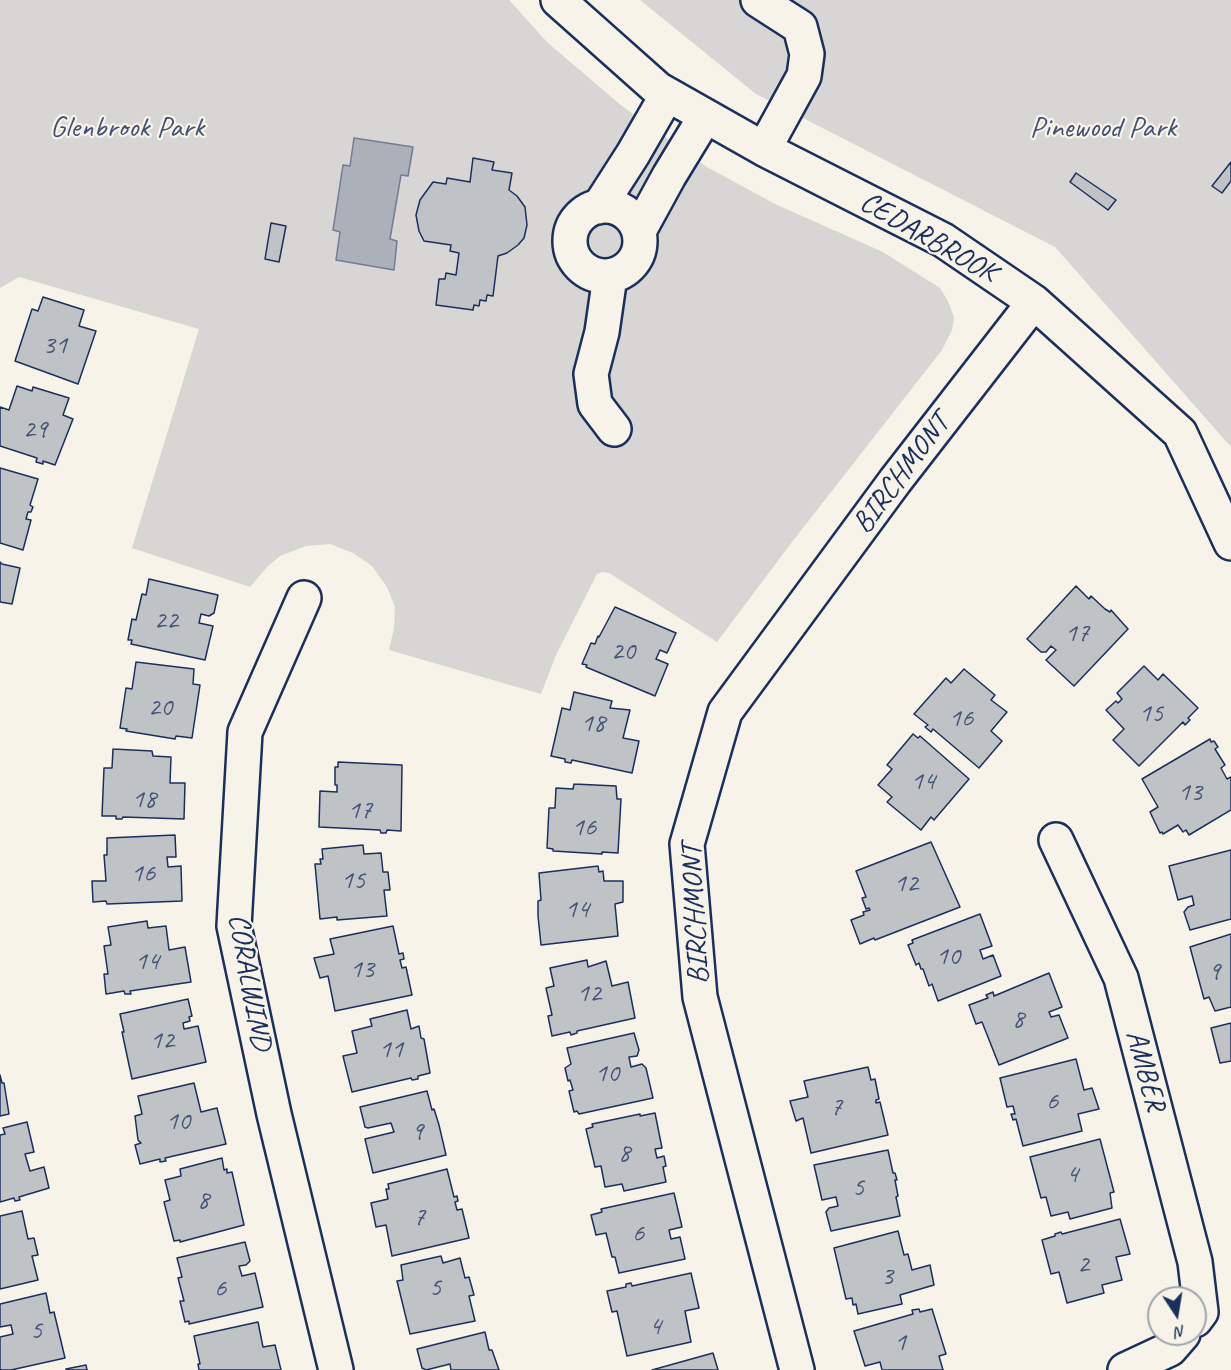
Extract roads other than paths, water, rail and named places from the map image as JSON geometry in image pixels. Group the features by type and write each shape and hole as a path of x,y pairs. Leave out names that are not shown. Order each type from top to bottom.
{"street":[{"name":"CEDARBROOK","path":"558,0 658,89 764,149 943,240 1034,302 1180,433 1231,543"},
{"path":"758,0 800,27 807,54 804,76 764,149"},
{"path":"599,207 633,154 667,94"},
{"path":"639,231 705,117"},
{"path":"609,206 628,214 639,231 640,243 637,255 621,272 610,276 586,271 574,258 569,240 578,218 588,210 599,207 609,206"},
{"path":"610,276 602,332 591,374 595,404 614,429"},
{"name":"BIRCHMONT","path":"797,1370 700,997 687,844 725,712 895,481 1034,302"},
{"name":"CORALWIND","path":"304,598 245,732 234,926 274,1114 336,1370"},
{"name":"AMBER","path":"1056,840 1121,978 1195,1262 1194,1286"},
{"path":"1125,1370 1173,1346"}],"park label":[{"name":"Glenbrook Park","path":"127,128"},
{"name":"Pinewood Park","path":"1103,128"}]}
